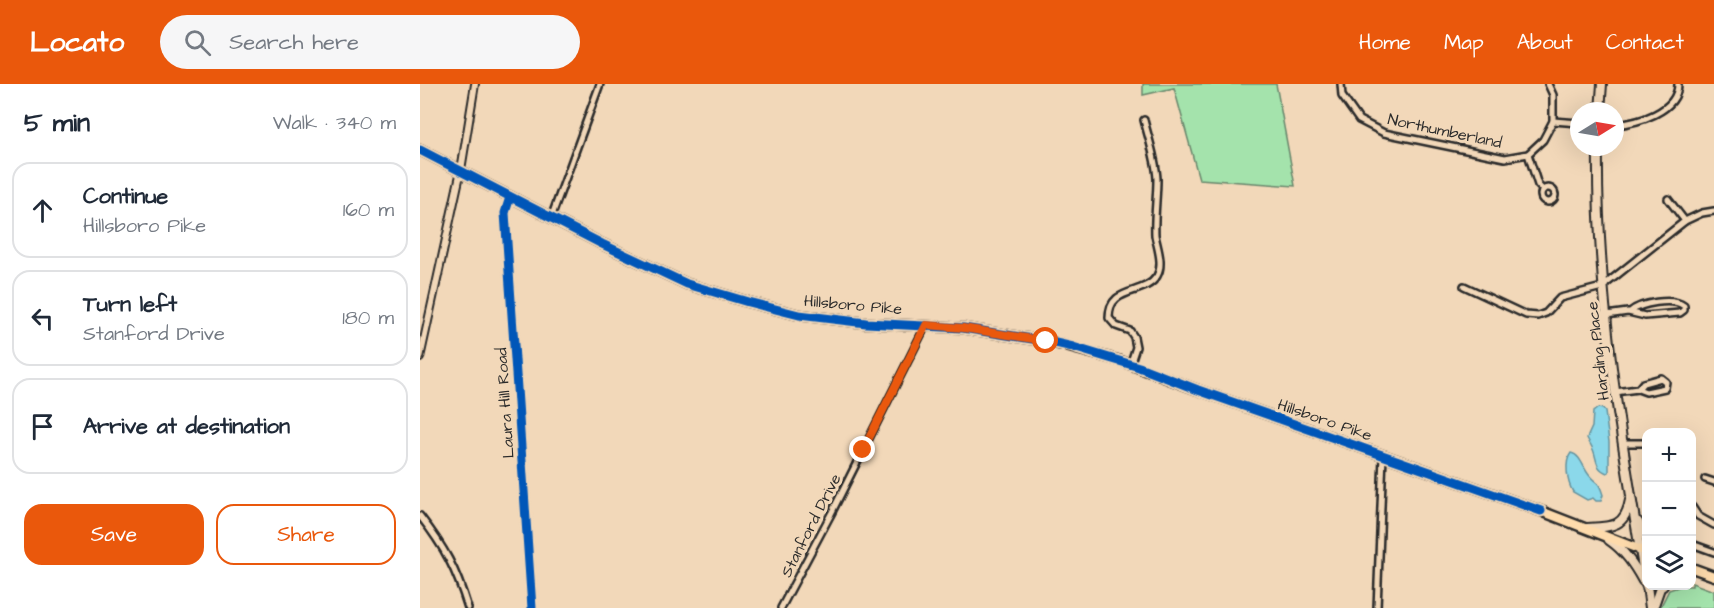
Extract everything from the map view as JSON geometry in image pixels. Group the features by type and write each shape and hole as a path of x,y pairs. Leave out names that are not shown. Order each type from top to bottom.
{"main road":[{"path":"1601,102 1602,84"},
{"name":"Hillsboro Pike","path":"420,150 551,218 687,284 800,315 833,320 963,328 1051,342 1130,364 1642,550"},
{"name":"Harding Place","path":"1598,156 1602,288 1631,496 1642,546"},
{"path":"1586,528 1617,524 1627,516 1631,496"},
{"path":"1634,514 1646,536"},
{"path":"1601,534 1619,547 1632,561 1642,578"},
{"path":"1696,569 1714,576"},
{"path":"1696,573 1703,572"},
{"name":"Harding Place","path":"1648,590 1652,608"},
{"path":"1652,608 1659,590"}],"street":[{"path":"420,358 461,170 475,84"},
{"path":"551,218 600,84"},
{"name":"Northumberland","path":"1341,84 1342,96 1359,120 1384,133 1505,158 1528,154"},
{"path":"1543,190 1538,185 1528,154 1543,140 1553,122 1553,95 1548,84"},
{"path":"1624,124 1664,109 1677,93 1678,84"},
{"path":"1130,364 1136,347 1134,337 1130,331 1116,326 1109,318 1109,310 1112,302 1121,296 1150,283 1157,276 1160,267 1155,233 1156,164 1144,120"},
{"path":"1553,122 1570,123"},
{"name":"Laura Hill Road","path":"510,197 505,213 532,608"},
{"path":"1668,199 1685,221"},
{"path":"1464,286 1526,315 1538,316 1546,313 1560,298 1602,288 1685,221 1702,213 1714,211"},
{"path":"1606,315 1630,312 1645,316 1680,313 1684,310 1684,306 1681,303 1670,302 1638,306 1630,312"},
{"name":"Stanford Drive","path":"781,608 926,325"},
{"path":"1615,392 1638,389 1646,392 1667,386 1661,378 1643,383 1638,389"},
{"path":"1623,443 1642,443"},
{"path":"1377,608 1383,456"},
{"path":"1705,479 1714,482"},
{"path":"1696,513 1714,525"},
{"path":"420,516 450,557 468,608"},
{"path":"1696,545 1714,552"}],"green space":[{"path":"1143,84 1276,84 1295,186 1199,179 1174,88 1143,95"},
{"path":"1696,584 1714,591 1714,608 1660,608 1669,590 1696,590"}],"water":[{"path":"1598,408 1605,412 1609,442 1609,472 1607,473 1599,467 1587,438 1592,427 1593,412"},
{"path":"1571,453 1577,456 1589,475 1598,484 1603,495 1601,501 1593,498 1587,500 1573,492 1567,472"}],"cycle path":[{"path":"420,150 602,244 687,284 799,315 866,323 963,328 1073,347 1139,367 1541,511"},
{"path":"510,197 505,213 532,608"}],"route":[{"path":"863,450 926,325 963,328 1046,341"}]}
